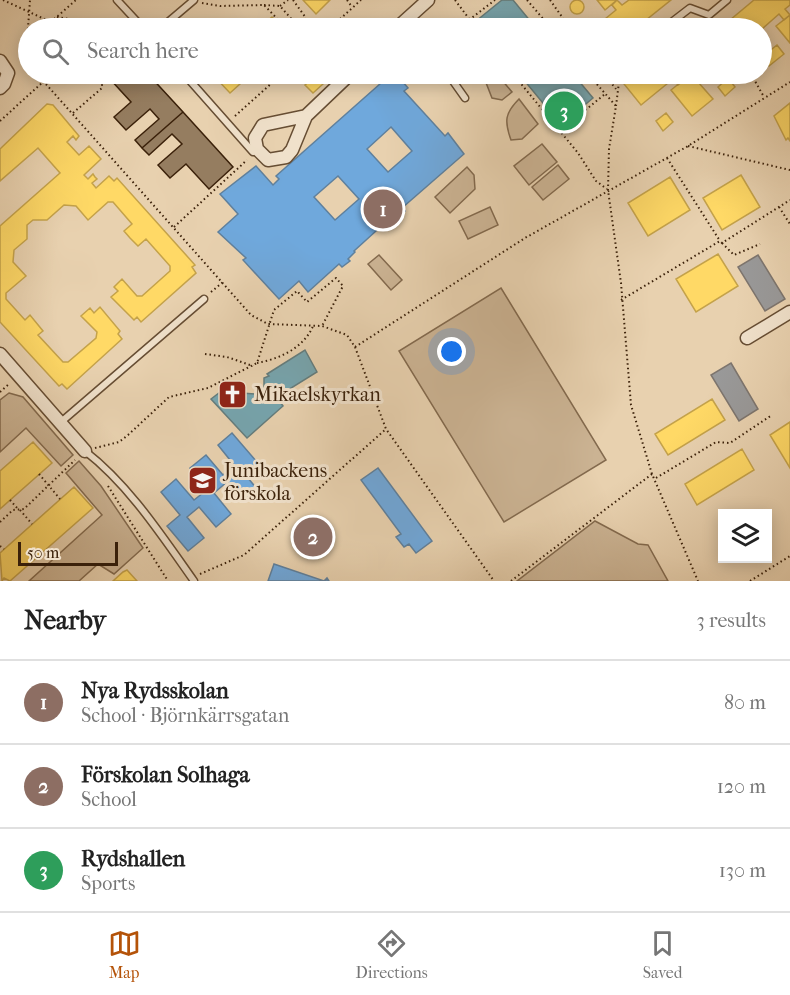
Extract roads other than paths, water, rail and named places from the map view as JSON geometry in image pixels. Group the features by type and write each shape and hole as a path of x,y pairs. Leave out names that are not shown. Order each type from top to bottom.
{"street":[{"path":"409,18 428,0"},
{"path":"0,61 8,72 0,88"},
{"path":"306,116 263,125 255,138 255,151 268,160 286,157 292,150 306,116 340,84"},
{"path":"747,338 790,312"},
{"path":"0,354 85,451"}],"lane":[{"path":"117,0 134,18"},
{"path":"173,18 194,0"},
{"path":"684,0 690,8 709,15 727,0"},
{"path":"677,18 690,8"},
{"path":"193,84 255,151"},
{"path":"455,84 465,98"},
{"path":"60,422 204,298"},
{"path":"85,451 104,465 161,534 193,580"}],"place":[{"name":"Rydshallen","path":"564,111"},
{"name":"Nya Rydsskolan","path":"383,209"},
{"name":"Mikaelskyrkan","path":"233,394"},
{"name":"Junibackens förskola","path":"203,481"},
{"name":"Förskolan Solhaga","path":"313,537"}]}
